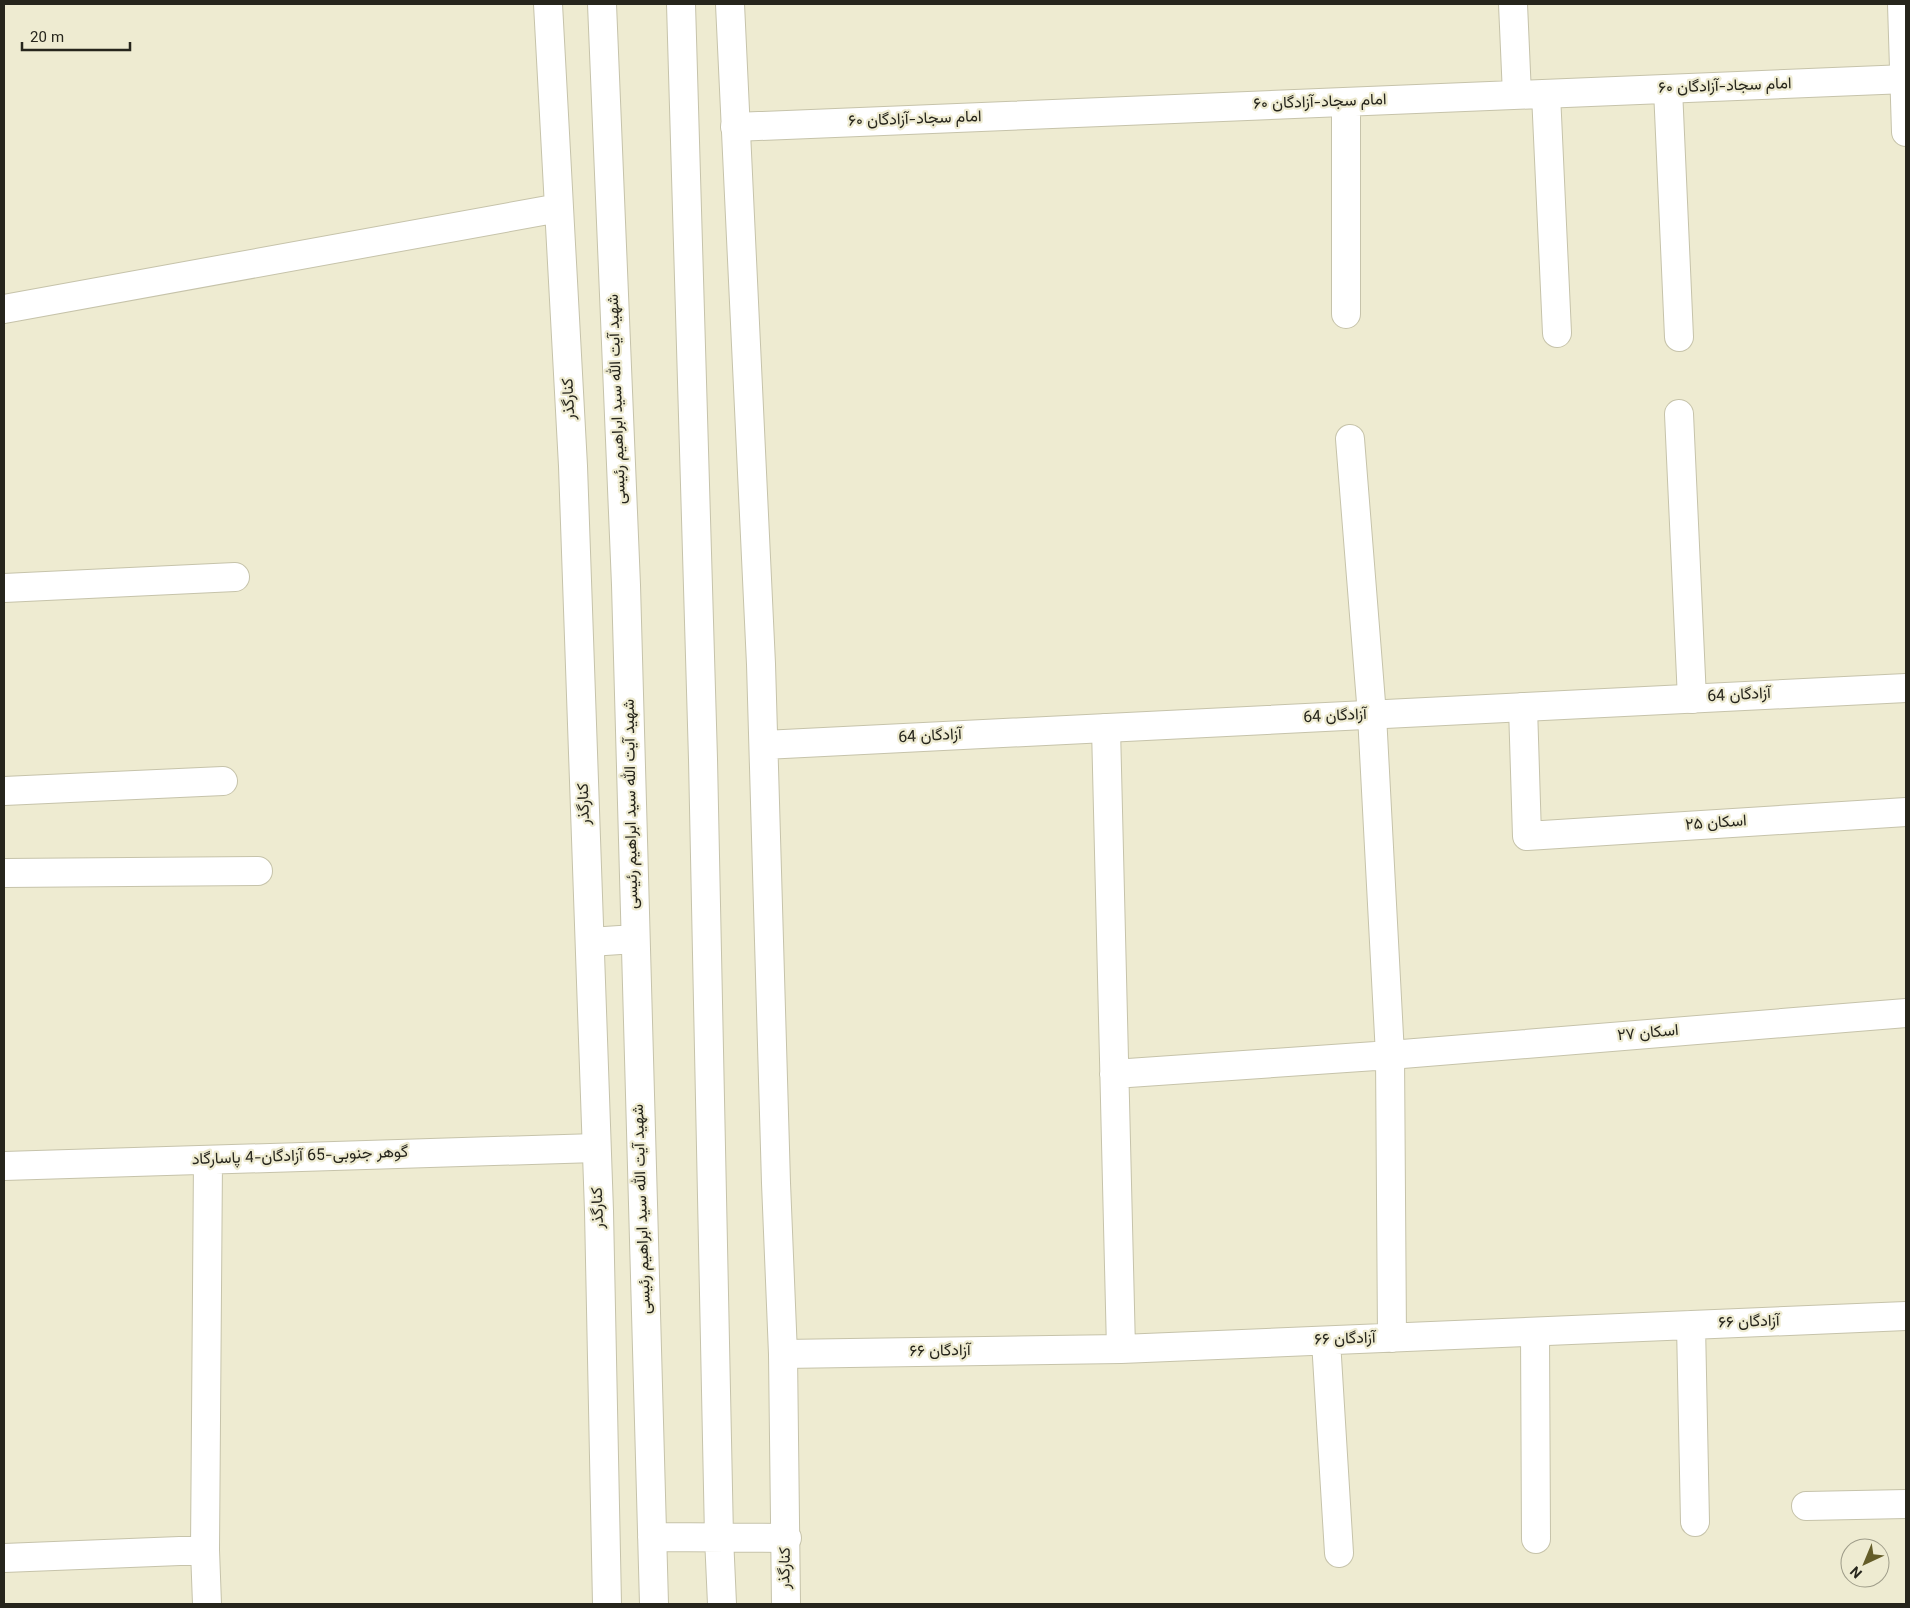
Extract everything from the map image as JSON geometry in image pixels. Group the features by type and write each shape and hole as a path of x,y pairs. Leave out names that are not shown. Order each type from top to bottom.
{"street":[{"name":"کنارگذر","path":"548,4 573,466 590,942 607,1604"},
{"name":"شهید آیت الله سید ابراهیم رئیسی","path":"602,4 626,585 654,1604"},
{"path":"681,4 704,769 718,1537 722,1604"},
{"name":"کنارگذر","path":"730,4 764,745 776,1183 783,1354 786,1604"},
{"path":"1513,4 1517,95"},
{"path":"1902,4 1906,132"},
{"name":"امام سجاد-آزادگان ۶۰","path":"736,127 1905,79"},
{"path":"1668,89 1679,337"},
{"path":"1546,94 1556,333"},
{"path":"1346,102 1346,314"},
{"path":"4,309 559,208"},
{"path":"1679,414 1692,699"},
{"path":"1350,439 1372,715 1390,1055 1392,1338"},
{"path":"4,588 236,577"},
{"name":"آزادگان 64","path":"764,745 1906,688"},
{"name":"اسکان ۲۵","path":"1523,707 1527,836 1906,812"},
{"path":"1106,728 1121,1349"},
{"path":"4,791 223,781"},
{"path":"4,873 258,871"},
{"path":"590,942 635,940"},
{"name":"اسکان ۲۷","path":"1114,1074 1390,1055 1906,1013"},
{"name":"گوهر جنوبی-65 آزادگان-4 پاسارگاد","path":"4,1166 596,1148"},
{"path":"207,1604 205,1550 208,1160"},
{"name":"آزادگان ۶۶","path":"783,1354 1121,1349 1906,1316"},
{"path":"1691,1325 1695,1522"},
{"path":"1535,1332 1536,1539"},
{"path":"1326,1341 1339,1553"},
{"path":"1806,1506 1906,1504"},
{"path":"652,1537 786,1538"},
{"path":"4,1558 205,1550"}]}
